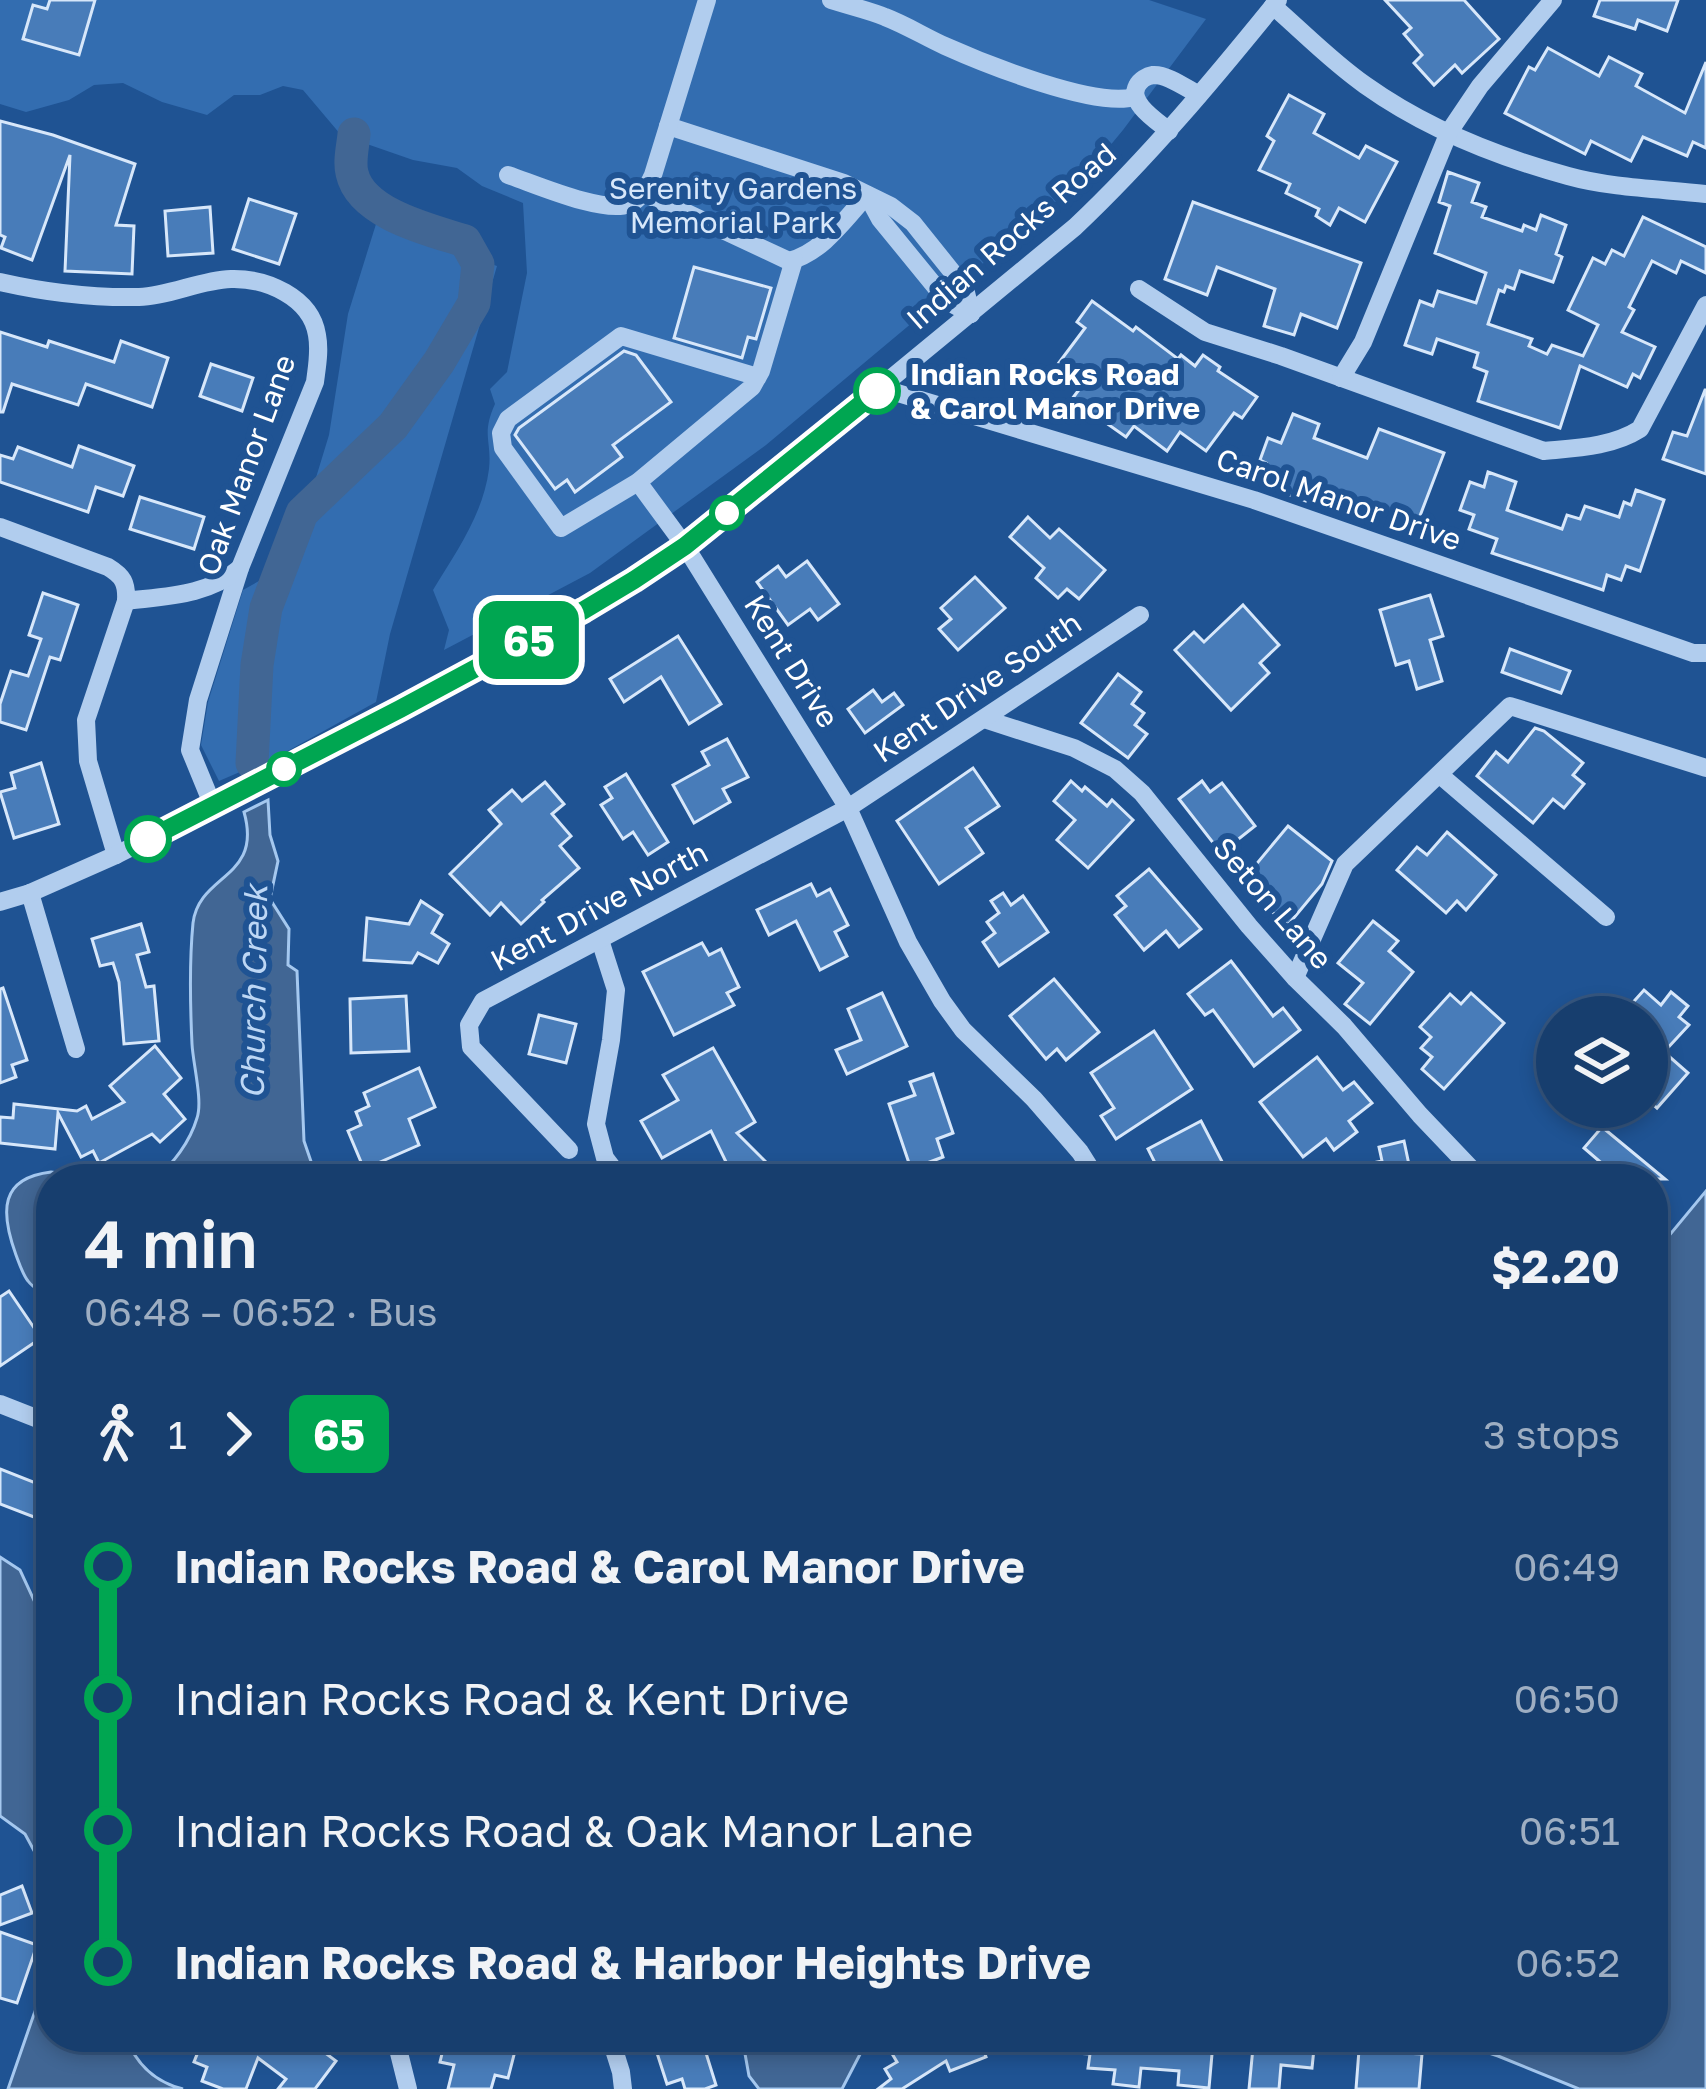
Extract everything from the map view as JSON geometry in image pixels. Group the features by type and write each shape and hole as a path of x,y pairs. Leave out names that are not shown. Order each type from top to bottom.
{"street":[{"path":"508,175 600,204 632,203 644,193 707,0"},
{"path":"831,0 885,17 988,63 1089,97 1134,97"},
{"path":"1341,378 1363,342 1449,132 1480,86 1553,0"},
{"path":"1275,3 1364,85 1449,132 1570,177 1706,194"},
{"name":"Indian Rocks Road","path":"0,902 116,855 213,806 584,610 685,546 1075,227 1169,131 1275,3"},
{"path":"1169,131 1143,109 1134,97 1135,89 1148,75 1158,75 1199,94"},
{"path":"668,126 844,183 891,206 914,223 964,288 971,314"},
{"path":"644,193 775,256 794,260 819,246 867,195"},
{"path":"758,377 621,336 508,419 501,433 503,448 561,528 638,482 752,387 758,377 794,260"},
{"name":"Oak Manor Lane","path":"0,282 141,297 230,279 256,281 286,292 305,308 317,330 315,382 240,568 198,700 190,750 213,806"},
{"path":"1139,289 1204,332 1544,451 1626,438 1640,429 1706,304"},
{"name":"Carol Manor Drive","path":"881,388 1254,500 1693,652 1706,652"},
{"name":"Kent Drive","path":"638,482 685,546 848,808 908,942 943,1000 963,1030 1034,1099 1088,1164"},
{"path":"0,527 108,567 127,585 126,601 86,719 88,761 116,855"},
{"path":"126,601 190,593 223,582 240,568"},
{"name":"Kent Drive South","path":"848,808 1139,615"},
{"path":"1295,978 1345,864 1510,706 1706,768"},
{"name":"Seton Lane","path":"984,719 1075,748 1115,770 1142,793 1249,926 1467,1164"},
{"path":"1440,775 1606,917"},
{"name":"Kent Drive North","path":"569,1150 471,1046 469,1024 483,1001 848,808"},
{"path":"30,893 76,1049"},
{"path":"600,940 616,990 596,1124 610,1164"},
{"path":"0,1404 36,1418"},
{"path":"399,2052 408,2089"},
{"path":"616,2052 623,2089"}],"green space":[{"name":"Serenity Gardens Memorial Park","path":"0,0 1149,0 1206,19 1094,165 1047,210 766,445 590,573 444,650 449,630 433,590 467,532 486,486 488,431 495,404 490,389 507,372 527,273 523,203 482,186 457,168 413,160 341,135 303,90 283,86 260,95 234,95 207,115 162,102 123,83 94,85 69,100 26,112 0,104"},
{"path":"376,224 497,266 390,634 376,702 284,753 219,781 201,745 208,702 243,590 275,572 307,507 329,435 348,314"}],"water":[{"path":"268,800 270,835 278,861 270,899 289,929 288,965 297,971 304,1141 312,1164 169,1164 185,1144 199,1111 190,983 193,923 206,894 245,851 244,812"},
{"path":"34,1175 36,1289 23,1272 7,1211 13,1189"},
{"path":"1706,1191 1706,2089 1579,2089 1486,2052 1668,2052 1668,1237"},
{"path":"0,1557 20,1570 36,1605 36,1854 25,1834 0,1816"},
{"path":"36,2008 36,2052 133,2052 164,2082 183,2089 8,2089"},
{"path":"745,2052 861,2052 842,2089 759,2089 749,2076"}],"building":[{"path":"50,0 95,0 79,55 23,39 33,5 47,9"},
{"path":"1385,0 1464,0 1499,39 1462,73 1455,65 1434,85 1414,63 1422,55 1404,34 1411,28"},
{"path":"1600,0 1678,0 1667,31 1638,20 1635,29 1594,16"},
{"path":"1548,48 1599,76 1609,57 1642,74 1636,86 1685,113 1706,62 1706,148 1693,142 1687,156 1643,137 1631,161 1591,141 1585,154 1505,113 1529,67 1535,70"},
{"path":"1289,95 1324,114 1314,133 1359,158 1366,146 1397,162 1365,222 1339,208 1330,225 1316,216 1319,209 1286,193 1290,184 1259,170 1274,141 1267,136"},
{"path":"0,121 135,164 116,225 134,226 132,274 65,271 70,155 32,260 1,248 5,237 0,235"},
{"path":"1448,172 1479,183 1472,202 1486,207 1482,217 1522,231 1524,225 1536,230 1541,215 1566,225 1553,282 1520,271 1514,289 1499,290 1488,324 1532,339 1529,346 1547,354 1552,345 1583,356 1598,325 1568,310 1593,258 1605,264 1612,250 1624,256 1643,217 1706,247 1706,273 1681,261 1676,273 1652,261 1622,332 1655,347 1640,378 1633,374 1627,387 1580,366 1560,428 1478,401 1487,372 1474,367 1478,353 1437,339 1432,354 1405,345 1420,301 1433,306 1438,291 1476,303 1486,273 1435,253 1450,206 1439,202"},
{"path":"249,199 296,214 279,264 233,249"},
{"path":"1193,202 1361,263 1337,328 1301,314 1294,335 1264,326 1275,289 1217,267 1207,295 1165,279"},
{"path":"210,207 213,253 168,256 165,211"},
{"path":"694,267 771,288 756,339 748,337 742,358 674,338"},
{"path":"1092,301 1178,359 1181,355 1195,366 1203,355 1257,397 1242,418 1234,413 1206,451 1180,432 1167,451 1134,426 1126,437 1072,399 1081,387 1055,368 1085,328 1077,322"},
{"path":"0,332 47,347 49,341 114,362 121,341 168,358 152,407 86,384 78,405 12,384 0,412"},
{"path":"624,351 636,355 671,402 613,445 622,457 575,492 567,480 555,489 515,435"},
{"path":"211,364 253,378 242,411 200,396"},
{"path":"1705,390 1706,474 1663,459 1673,432 1687,436"},
{"path":"1293,414 1319,424 1314,438 1367,458 1379,429 1444,453 1418,521 1360,499 1356,509 1310,491 1306,501 1279,491 1285,477 1263,469 1266,463 1260,460 1268,438 1281,443"},
{"path":"79,446 134,466 123,496 96,487 88,512 0,482 0,455 13,459 18,447 72,467"},
{"path":"1488,472 1516,482 1507,510 1562,529 1567,515 1580,519 1585,506 1619,517 1624,502 1631,505 1636,490 1664,500 1640,571 1626,566 1621,580 1607,575 1603,590 1492,553 1497,539 1469,529 1474,515 1460,510 1470,482 1484,487"},
{"path":"140,497 204,517 194,549 130,529"},
{"path":"1028,517 1050,538 1059,529 1105,570 1079,599 1067,589 1058,598 1036,578 1044,568 1010,537"},
{"path":"807,561 839,604 818,620 810,609 788,625 757,582 778,566 786,577"},
{"path":"975,577 1005,608 958,650 939,629 951,619 941,608"},
{"path":"43,593 78,605 60,660 50,657 26,730 0,722 0,704 11,671 28,676 41,639 29,635"},
{"path":"1430,595 1443,636 1430,640 1442,681 1417,689 1409,661 1396,665 1380,610"},
{"path":"1243,605 1279,645 1260,663 1269,673 1231,710 1175,650 1194,632 1204,642"},
{"path":"678,636 721,704 689,724 661,677 624,702 610,679"},
{"path":"1510,649 1570,671 1561,693 1502,672"},
{"path":"1118,674 1141,692 1132,704 1144,713 1135,725 1147,734 1128,758 1081,723"},
{"path":"873,690 882,702 894,693 903,705 865,733 848,709"},
{"path":"1535,728 1583,763 1573,775 1584,784 1564,808 1553,799 1533,823 1477,776 1496,752 1508,762"},
{"path":"727,739 748,777 723,789 730,802 694,823 673,785 709,765 702,752"},
{"path":"41,763 59,824 14,838 0,792 15,788 11,773"},
{"path":"973,768 999,806 966,828 983,853 939,884 897,821"},
{"path":"626,774 668,842 648,855 633,832 623,839 601,805 612,798 605,787"},
{"path":"1071,781 1107,806 1112,800 1133,820 1088,868 1057,840 1075,820 1054,801"},
{"path":"1202,781 1210,792 1222,783 1255,826 1221,853 1179,799"},
{"path":"545,782 564,804 552,814 571,836 560,846 579,868 521,924 501,903 490,915 450,874 501,824 489,810 512,790 522,801"},
{"path":"1288,826 1332,861 1322,884 1288,925 1239,885"},
{"path":"1447,832 1496,875 1466,910 1457,901 1446,913 1397,870 1417,847 1427,855"},
{"path":"1149,869 1201,929 1179,947 1166,931 1144,950 1115,915 1126,906 1117,896"},
{"path":"811,884 817,896 830,889 848,925 835,932 847,956 820,970 796,921 769,935 757,910"},
{"path":"1003,893 1011,905 1023,896 1048,932 999,966 983,942 995,933 987,922 999,913 991,901"},
{"path":"421,901 442,915 432,933 449,944 438,963 418,953 412,963 364,960 367,918 409,924"},
{"path":"1373,921 1398,941 1389,951 1413,972 1370,1024 1345,1004 1363,983 1338,963"},
{"path":"141,924 149,952 137,955 146,987 154,986 159,1041 124,1044 119,982 113,963 100,966 92,939"},
{"path":"702,943 709,955 721,949 739,987 727,993 734,1005 674,1035 643,972"},
{"path":"1231,961 1273,1016 1283,1008 1300,1030 1254,1066 1213,1010 1205,1015 1188,994"},
{"path":"1054,979 1099,1032 1066,1060 1057,1049 1046,1059 1010,1016"},
{"path":"0,989 27,1060 12,1065 16,1077 0,1083"},
{"path":"1671,992 1688,1006 1679,1017 1689,1025 1668,1048"},
{"path":"882,993 907,1046 847,1074 836,1050 861,1040 848,1009"},
{"path":"1471,993 1504,1023 1444,1089 1422,1069 1432,1057 1421,1048 1431,1037 1420,1027 1450,994 1461,1004"},
{"path":"406,996 409,1051 351,1053 350,999"},
{"path":"539,1015 576,1024 566,1063 529,1054"},
{"path":"1154,1031 1192,1089 1116,1139 1101,1116 1114,1108 1091,1073"},
{"path":"155,1046 181,1078 164,1094 185,1119 160,1142 152,1134 99,1163 93,1151 81,1157 58,1113 55,1149 0,1143 0,1117 13,1118 14,1104 77,1111 86,1106 92,1119 124,1102 110,1086"},
{"path":"713,1048 755,1122 737,1133 768,1164 727,1164 711,1131 662,1158 641,1121 678,1100 663,1075"},
{"path":"1668,1056 1688,1073 1668,1096"},
{"path":"1317,1057 1343,1090 1354,1082 1372,1103 1349,1121 1357,1132 1334,1150 1326,1139 1303,1157 1260,1102"},
{"path":"419,1068 435,1107 409,1119 419,1145 375,1164 362,1164 348,1131 361,1125 356,1112 369,1106 364,1093"},
{"path":"933,1074 953,1133 937,1139 943,1157 924,1164 909,1164 889,1104 915,1095 910,1082"},
{"path":"1201,1121 1223,1164 1156,1164 1148,1149"},
{"path":"1601,1128 1647,1164 1603,1164 1584,1148"},
{"path":"1404,1141 1409,1164 1368,1164 1382,1161 1379,1147"},
{"path":"9,1291 36,1331 36,1341 0,1366 0,1297"},
{"path":"0,1469 36,1483 36,1518 0,1504"},
{"path":"22,1886 32,1913 0,1925 0,1895"},
{"path":"0,1932 36,1948 17,2003 0,1998"},
{"path":"198,2052 324,2052 336,2061 315,2089 278,2089 286,2079 258,2058 246,2089 223,2089 202,2081 207,2067 194,2062"},
{"path":"442,2052 515,2052 508,2078 495,2075 491,2089 448,2089 454,2065 440,2062"},
{"path":"706,2052 716,2085 685,2089 682,2079 667,2084 657,2053"},
{"path":"891,2052 984,2052 986,2057 950,2071 946,2061 902,2089 878,2089 891,2079 885,2069 897,2062"},
{"path":"1212,2052 1209,2088 1178,2085 1179,2071 1141,2068 1139,2087 1113,2084 1115,2070 1088,2068 1090,2054 1076,2053"},
{"path":"1253,2052 1314,2052 1312,2068 1281,2065 1279,2089 1249,2089"},
{"path":"1359,2052 1422,2054 1419,2089 1356,2089"}],"waterway":[{"name":"Church Creek","path":"252,763 257,665 266,608 302,513 393,426 474,303 478,264 465,241 399,218 369,199 352,173 354,134"}],"bus line":[{"name":"65","path":"148,839 400,709 634,580 742,502 877,391"}],"place":[{"name":"Indian Rocks Road & Carol Manor Drive","path":"877,391"}]}
